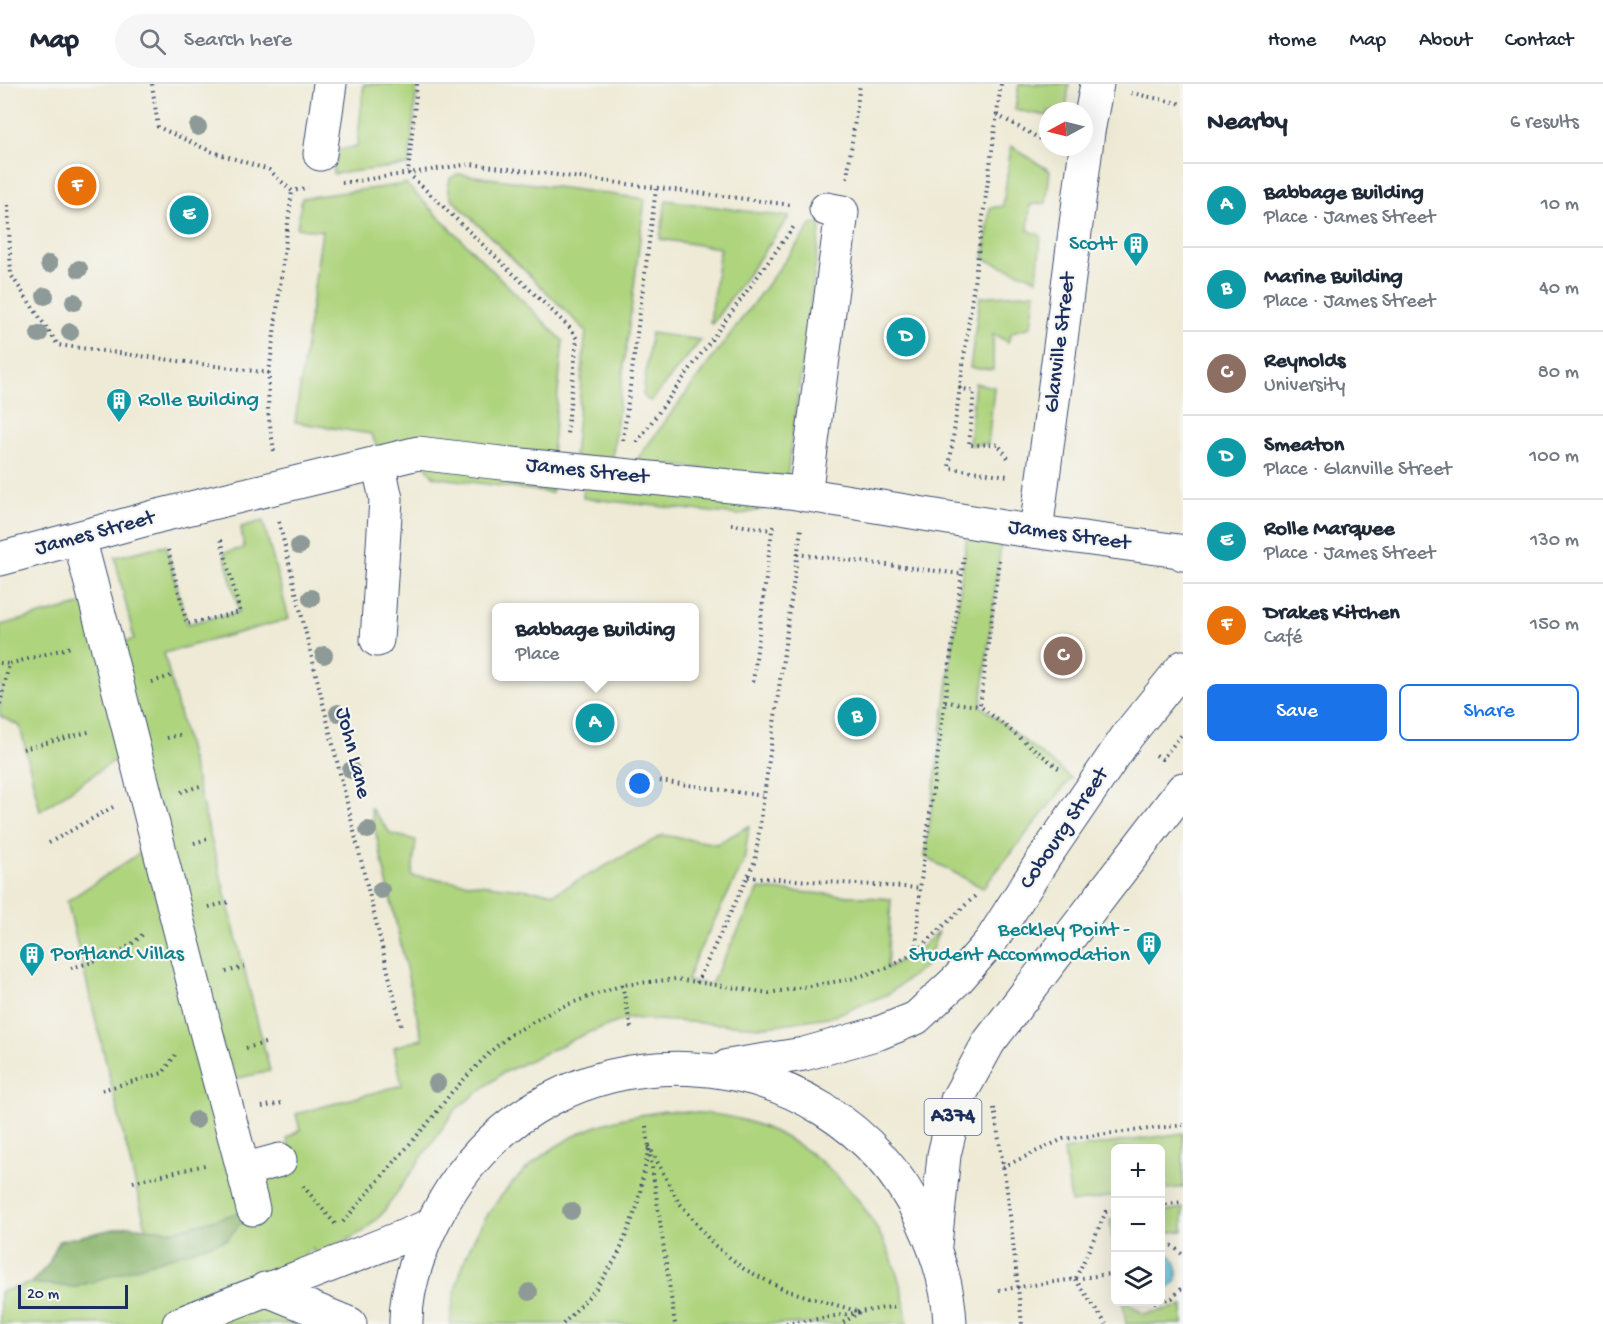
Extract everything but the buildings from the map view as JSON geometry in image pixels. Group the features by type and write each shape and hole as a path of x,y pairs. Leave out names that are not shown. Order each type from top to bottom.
{"street":[{"path":"320,154 330,84"},
{"name":"Glanville Street","path":"1036,531 1086,142 1097,85"},
{"path":"795,494 825,210"},
{"name":"James Street","path":"0,559 158,516 418,453 563,470 619,470 1179,551 1183,554"},
{"path":"377,640 386,499 378,462"},
{"path":"79,538 253,1209"},
{"name":"Cobourg Street","path":"711,1069 804,1054 879,1033 916,1017 958,979 991,941 1044,858 1128,735 1183,667"},
{"name":"A374","path":"935,1246 944,1155 957,1100 989,1042 1183,789"},
{"path":"406,1324 414,1271 431,1225 456,1182 487,1145 533,1109 567,1090 614,1075 662,1067 711,1069 760,1080 806,1099 848,1126 884,1161 913,1201 935,1246 944,1281 950,1324"},
{"path":"242,1163 280,1160"},
{"path":"179,1324 431,1225"},
{"path":"265,1289 350,1324"}],"path":[{"path":"152,84 158,127 210,151 269,170 292,190 315,187 320,154"},
{"path":"408,173 417,84"},
{"path":"619,470 825,210 860,84"},
{"path":"984,472 950,468 1001,84"},
{"path":"1097,85 1183,104"},
{"path":"997,115 1039,137"},
{"path":"338,184 471,164 825,210"},
{"path":"408,173 570,329 577,339 563,470"},
{"path":"619,470 656,189"},
{"path":"268,412 269,373 292,190"},
{"path":"8,206 11,275 58,345 269,373"},
{"path":"959,388 974,391 969,445 998,444 1016,469"},
{"name":"John Lane","path":"272,489 401,1025"},
{"path":"697,983 755,861 797,554 795,494"},
{"path":"753,682 772,530 795,494"},
{"path":"158,516 187,624 240,612 212,503"},
{"path":"329,1234 433,1117 451,1093 491,1051 510,1035 558,1008 622,985 676,979 769,993 851,980 887,968 916,952 920,888 969,520"},
{"path":"981,706 1003,527"},
{"path":"797,554 961,574"},
{"path":"0,663 9,664 106,637"},
{"path":"0,704 9,664"},
{"path":"945,702 981,706 1089,792"},
{"path":"23,748 128,722"},
{"path":"660,781 764,796"},
{"path":"50,843 145,789"},
{"path":"748,877 920,888"},
{"path":"71,968 106,959 138,940 173,903"},
{"path":"622,985 631,1028"},
{"path":"102,1090 163,1073 202,1014"},
{"path":"996,1101 993,1111 999,1135 1022,1324"},
{"path":"1003,1167 1063,1139 1183,1125"},
{"path":"646,1126 675,1324"},
{"path":"649,1146 678,1201 713,1244 744,1269 786,1290 860,1312"},
{"path":"563,1324 595,1290 618,1255 637,1207 649,1146"},
{"path":"280,1160 337,1227"},
{"path":"133,1182 242,1163"},
{"path":"1165,1204 1183,1202"},
{"path":"1075,1279 1106,1212 1111,1212"},
{"path":"1165,1243 1183,1255"},
{"path":"999,1290 1111,1274"},
{"path":"1075,1279 1106,1324"},
{"path":"1165,1299 1172,1298 1183,1287"},
{"path":"786,1324 897,1306"},
{"path":"841,1324 860,1312"}],"green space":[{"path":"364,84 417,84 409,165 333,174 335,151 357,146"},
{"path":"1019,84 1069,84 1067,102 1039,102 1039,114 1015,110"},
{"path":"1011,146 1050,171 1046,203 1030,205 1028,230 1041,236 1037,279 984,259 990,208 1003,206"},
{"path":"459,174 645,199 612,461 574,457 586,331 451,198 448,187 450,178"},
{"path":"406,184 563,341 552,454 377,447 371,434 295,422 322,231 297,228 302,198"},
{"path":"666,200 789,217 712,324 710,323 720,248 660,239"},
{"path":"813,223 821,224 787,477 637,462 638,458"},
{"path":"1035,293 1031,327 1012,332 1008,342 993,334 993,370 970,368 980,297"},
{"path":"651,333 701,340 651,401 643,395"},
{"path":"975,383 994,387 988,444 969,445"},
{"path":"421,460 554,475 552,493 434,477"},
{"path":"584,478 766,497 764,509 738,515 583,498"},
{"path":"969,520 1003,527 981,706 1071,778 983,888 925,857"},
{"path":"263,521 289,619 164,653 270,1071 221,1082 244,1169 290,1155 287,1138 300,1130 296,1114 402,1085 394,1047 422,1039 370,807 391,834 416,840 412,876 555,893 663,835 717,844 749,826 744,862 695,959 687,981 711,984 759,889 891,899 887,968 916,952 939,931 925,966 888,994 834,1016 762,1027 629,1018 587,1033 503,1073 455,1110 382,1214 364,1231 316,1256 313,1248 266,1289 350,1324 0,1324 0,1292 31,1283 76,1287 251,1210 173,1231 146,1228 67,901 158,841 134,747 40,811 20,726 0,716 0,625 96,601 108,647 134,639 115,557 166,545 187,624 239,612 224,553 244,548 241,527"},
{"path":"665,1111 695,1112 746,1121 778,1133 807,1151 834,1173 857,1199 876,1227 891,1258 902,1291 907,1324 450,1324 455,1293 476,1236 491,1210 532,1164 557,1146 595,1127 614,1120"},
{"path":"1183,1133 1183,1187 1165,1189 1165,1144 1111,1144 1111,1197 1071,1203 1064,1150"},
{"path":"1183,1208 1183,1231 1165,1233 1165,1211"},
{"path":"253,1209 227,1239 76,1287 31,1283 48,1265 59,1241 128,1226 173,1231"},
{"path":"1124,1306 1133,1306 1143,1314 1183,1306 1183,1324 1126,1324"}],"water":[{"path":"1165,1253 1173,1259 1178,1272 1173,1284 1165,1289"}],"place":[{"name":"Drakes Kitchen","path":"77,186"},
{"name":"Rolle Marquee","path":"189,215"},
{"name":"Scott","path":"1136,268"},
{"name":"Smeaton","path":"906,337"},
{"name":"Rolle Building","path":"119,424"},
{"name":"Reynolds","path":"1063,656"},
{"name":"Marine Building","path":"857,717"},
{"name":"Babbage Building","path":"595,723"},
{"name":"Beckley Point - Student Accommodation","path":"1149,967"},
{"name":"Portland Villas","path":"32,978"}]}
